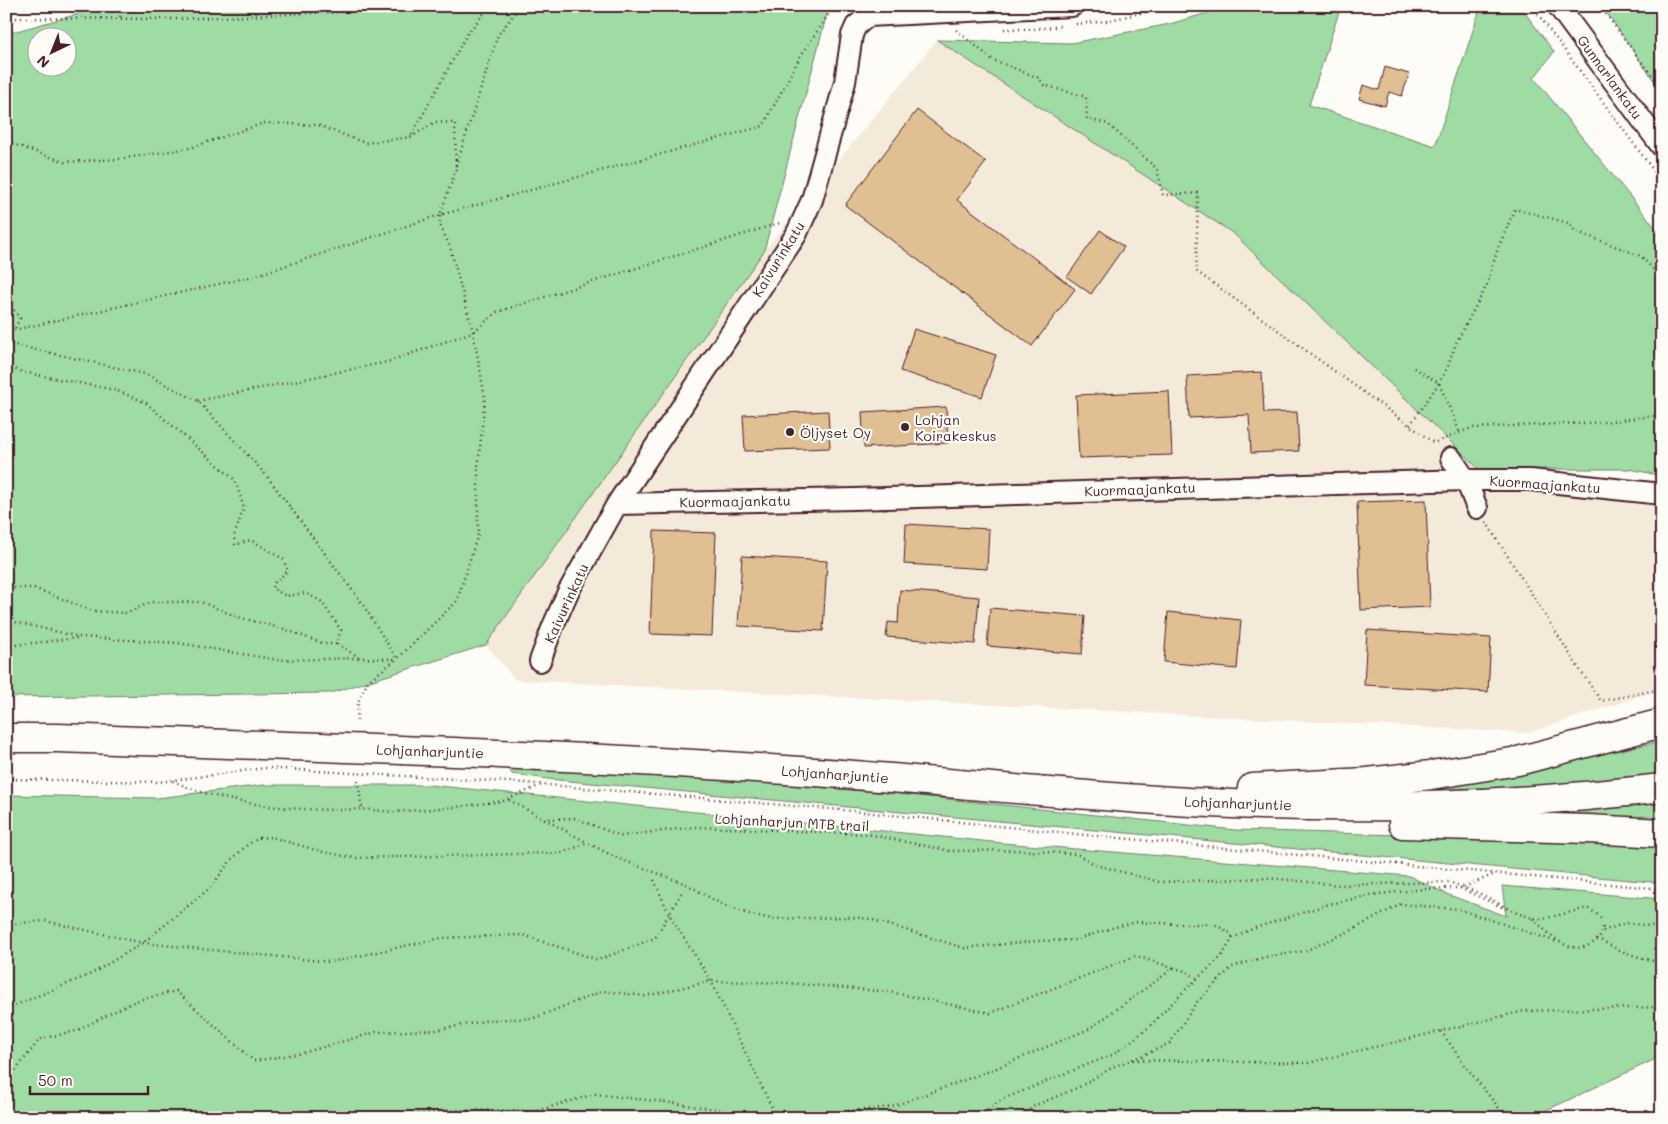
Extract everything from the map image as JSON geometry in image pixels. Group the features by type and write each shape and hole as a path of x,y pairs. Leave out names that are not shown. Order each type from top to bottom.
{"highway":[{"path":"988,786 1262,788 1367,782 1431,775 1518,761 1662,723"},
{"name":"Lohjanharjuntie","path":"6,738 58,738 537,755 761,768 1118,797 1249,805 1394,807 1511,802 1662,788"},
{"path":"1118,797 1267,819 1578,828 1662,833"}],"street":[{"name":"Kaivurinkatu","path":"540,661 568,592 617,504 796,235 806,215 812,200 844,82 852,35 856,26 868,16 1072,6"},
{"name":"Gunnarlankatu","path":"1558,6 1662,147"},
{"path":"1451,458 1466,480 1477,508"},
{"name":"Kuormaajankatu","path":"617,504 854,499 1466,480 1530,480 1662,494"}],"path":[{"path":"120,17 125,6"},
{"path":"303,6 303,14"},
{"path":"411,136 467,34 490,6"},
{"path":"6,18 176,18 406,9 487,10 588,6"},
{"path":"6,336 14,330 254,276 440,215 763,126 800,57 834,6"},
{"path":"1532,6 1662,182"},
{"path":"1600,6 1644,67 1662,86"},
{"path":"357,722 358,702 368,681 396,659 457,601 478,534 478,467 485,397 473,332 450,247 440,225 440,215 498,35 518,9"},
{"path":"954,28 993,60 1040,78 1044,85 1086,97 1087,119 1108,124 1158,169 1163,195 1198,193 1196,271 1434,443 1471,428 1604,422 1662,415"},
{"path":"6,155 8,142 65,162 119,159 190,148 264,124 318,125 365,143 411,136 435,122 455,124 456,169"},
{"path":"1410,425 1448,366 1456,343 1487,285 1498,248 1516,208 1569,223 1575,230 1641,256 1662,280"},
{"path":"198,401 387,362 473,332 496,312 806,215"},
{"path":"6,304 20,318 14,330"},
{"path":"6,343 145,374 198,401 266,475 362,602 396,659"},
{"path":"6,367 114,390 145,402 235,480 244,508 234,536 235,545 252,540 283,559 288,571 275,582 272,588 286,596 305,593 321,601 341,630 336,644"},
{"path":"1414,368 1439,382 1460,433"},
{"path":"1477,508 1578,668 1601,701 1662,689"},
{"path":"6,588 34,588 93,611 127,613 151,602 201,602 238,618 284,629 324,644 336,644 360,658"},
{"path":"6,620 80,637 178,643 278,660 396,659"},
{"path":"6,646 80,637"},
{"path":"6,779 160,782 266,768 542,784 853,811 1096,836 1662,889"},
{"path":"171,780 219,798 266,805 394,812 503,801 542,784"},
{"path":"362,809 358,781 363,808 394,811 503,801"},
{"path":"508,799 617,858 686,884 725,906 772,919 850,917 870,919 964,948 1037,941 1076,940 1137,922 1214,924 1230,932 1234,938"},
{"name":"Lohjanharjun MTB trail","path":"544,819 574,818 621,836 695,828 728,828 867,834 952,851 1016,850 1077,854 1096,865 1160,882 1268,878 1339,885 1449,882 1461,887"},
{"path":"6,1009 91,974 143,942 210,887 231,860 247,845 259,838 272,837 324,852 355,858 561,853 588,843"},
{"path":"975,1118 1003,1099 1114,1054 1147,1029 1197,978 1221,957 1234,938 1252,929 1326,905 1389,893 1461,887 1496,873"},
{"path":"654,880 669,914 711,981 777,1118"},
{"path":"1017,1118 1034,1106 1079,1087 1115,1066 1170,1043 1196,1003 1232,968 1265,956 1305,951 1352,930 1401,904 1458,908 1575,948 1591,945 1599,939 1603,931 1602,920 1596,912 1586,908 1542,919 1532,918 1461,887"},
{"path":"6,927 19,923 44,921 143,942 331,962 441,938 523,934 598,960 655,938 682,892"},
{"path":"1532,918 1558,942"},
{"path":"1603,931 1626,923 1650,926 1662,925"},
{"path":"1599,939 1625,953 1662,962"},
{"path":"6,1082 40,1039 76,1030 135,1001 176,991 254,1061 302,1053 376,1032 436,1030 490,1020 534,1018 603,991 645,996 711,981 789,983 890,992 990,1012 1136,956 1185,971 1197,978"},
{"path":"398,1118 450,1110 536,1111 595,1094 777,1118 891,1108 992,1070 1089,1028 1174,968"},
{"path":"1131,1060 1308,1063 1524,1010 1662,1007"},
{"path":"1441,1031 1477,1081 1507,1118"}],"shaded area":[{"path":"937,40 1234,234 1479,469 1662,503 1662,689 1528,733 516,680 486,645 764,251"}],"green space":[{"path":"107,6 829,6 764,251 486,645 331,693 6,697 6,34"},
{"path":"1231,6 1341,6 1309,105 1435,146 1479,12 1462,6 1520,6 1554,52 1534,78 1662,236 1662,476 1630,469 1479,469 1234,234 937,40 1072,43 1170,24"},
{"path":"1602,6 1662,6 1662,92"},
{"path":"1662,741 1662,778 1514,790 1352,792 1476,781"},
{"path":"507,765 891,793 1235,830 1662,843 1662,883 548,779 512,774"},
{"path":"264,785 429,785 1002,843 1409,876 1449,895 1506,916 1502,886 1662,899 1662,1056 1530,1118 6,1118 6,795 157,798"},
{"path":"1662,800 1662,827 1464,817 1536,814"}],"building":[{"path":"1385,67 1409,74 1402,96 1389,92 1385,106 1359,99 1363,85 1379,90"},
{"path":"917,110 986,162 957,200 1075,289 1032,346 845,205"},
{"path":"1100,230 1124,247 1091,294 1067,277"},
{"path":"914,329 996,355 982,397 900,371"},
{"path":"1262,372 1264,413 1297,412 1299,451 1251,453 1249,415 1189,418 1187,376"},
{"path":"1169,391 1172,455 1079,458 1076,395"},
{"name":"Lohjan Koirakeskus","path":"946,407 948,443 864,448 862,412"},
{"path":"828,411 830,448 745,451 743,415"},
{"path":"1426,500 1430,607 1361,610 1357,502"},
{"path":"906,524 989,529 987,569 904,564"},
{"path":"654,531 716,533 712,636 650,634"},
{"path":"742,556 827,561 823,631 738,626"},
{"path":"900,590 979,597 975,644 886,637 888,622 898,623"},
{"path":"990,608 1085,616 1082,654 987,646"},
{"path":"1168,612 1241,620 1237,669 1164,662"},
{"path":"1367,630 1491,638 1488,692 1364,685"}],"place":[{"name":"Lohjan Koirakeskus","path":"905,427"},
{"name":"Öljyset Oy","path":"790,432"}]}
